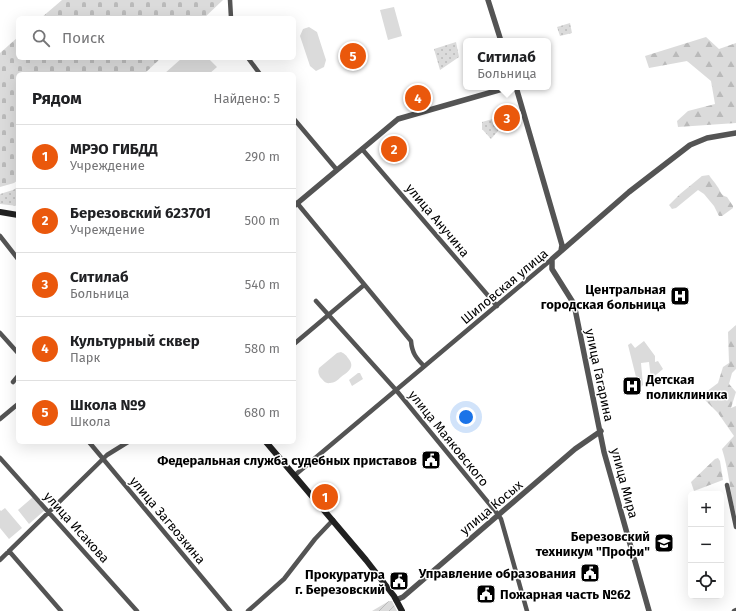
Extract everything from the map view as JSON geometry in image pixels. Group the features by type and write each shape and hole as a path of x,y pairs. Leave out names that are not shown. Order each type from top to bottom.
{"main road":[{"path":"0,212 16,215"},
{"path":"268,444 380,577 402,611"}],"street":[{"path":"230,0 231,16"},
{"path":"488,0 500,38"},
{"path":"250,60 258,72"},
{"path":"296,204 398,119 500,90"},
{"path":"517,90 562,245 561,251"},
{"path":"296,121 337,170"},
{"name":"Шиловская улица","path":"295,475 497,306 629,192 690,145 707,138 736,133"},
{"name":"улица Анучина","path":"362,149 497,306"},
{"path":"296,206 364,284 411,341 414,356 424,366"},
{"path":"0,236 16,256"},
{"name":"улица Гагарина","path":"552,259 552,269 574,304 601,431"},
{"path":"296,342 364,284"},
{"name":"улица Маяковского","path":"316,301 396,390 501,519 527,611"},
{"path":"0,333 16,352"},
{"path":"13,382 16,378"},
{"path":"0,419 16,406"},
{"name":"улица Косых","path":"396,600 407,594 581,445 601,431"},
{"name":"улица Мира","path":"601,431 604,452 649,611"},
{"name":"улица Загвозкина","path":"91,444 230,611"},
{"path":"0,560 107,454 124,444"},
{"name":"улица Исакова","path":"0,458 137,611"},
{"path":"727,485 736,527"},
{"path":"248,611 284,579 315,539 333,520"},
{"path":"9,551 61,611"}],"green space":[{"path":"62,0 223,0 206,16 43,16"},
{"path":"394,7 402,36 388,40 380,10"},
{"path":"570,23 572,33 560,36 557,27"},
{"path":"309,27 317,32 326,60 324,67 316,71 310,66 300,36 303,29"},
{"path":"706,37 719,49 736,43 736,123 678,127 677,121 688,111 715,104 711,81 687,61 649,68 645,56"},
{"path":"16,39 16,60 159,60 146,72 16,72 16,182 0,187 0,53"},
{"path":"456,42 459,57 440,70 434,49"},
{"path":"180,60 210,60 217,67 211,72 166,72"},
{"path":"496,118 498,131 491,139 482,129 482,122"},
{"path":"709,175 722,194 727,197 733,208 722,216 719,216 714,206 704,194 698,190 676,208 672,209 669,205 680,194 702,176"},
{"path":"16,188 16,206 0,204 0,194"},
{"path":"736,325 736,369 732,373 729,384 736,392 731,408 736,406 736,515 722,449 734,436 718,413 702,397 702,395 718,383 723,367 729,363 728,332"},
{"path":"644,341 655,356 655,362 658,361 663,369 651,379 649,362 641,363 643,385 639,389 628,345 631,343 635,348"},
{"path":"341,352 346,355 350,361 350,369 336,381 331,383 325,382 319,376 319,368 337,353"},
{"path":"360,373 363,379 352,386 349,380"},
{"path":"718,458 720,461 723,480 694,491 691,482 715,459"},
{"path":"33,497 45,510 29,524 18,510"},
{"path":"5,508 22,528 9,539 0,528 0,510 1,511"},
{"path":"389,601 392,601 397,611 372,611"}],"place":[{"name":"Школа №9","path":"353,56"},
{"name":"Культурный сквер","path":"418,98"},
{"name":"Ситилаб","path":"507,118"},
{"name":"Березовский 623701","path":"394,149"},
{"name":"Центральная городская больница","path":"680,296"},
{"name":"Детская поликлиника","path":"632,386"},
{"name":"Федеральная служба судебных приставов","path":"431,460"},
{"name":"МРЭО ГИБДД","path":"325,497"},
{"name":"Березовский техникум \"Профи\"","path":"664,543"},
{"name":"Управление образования","path":"590,573"},
{"name":"Прокуратура г. Березовский","path":"399,581"},
{"name":"Пожарная часть №62","path":"486,594"}]}
